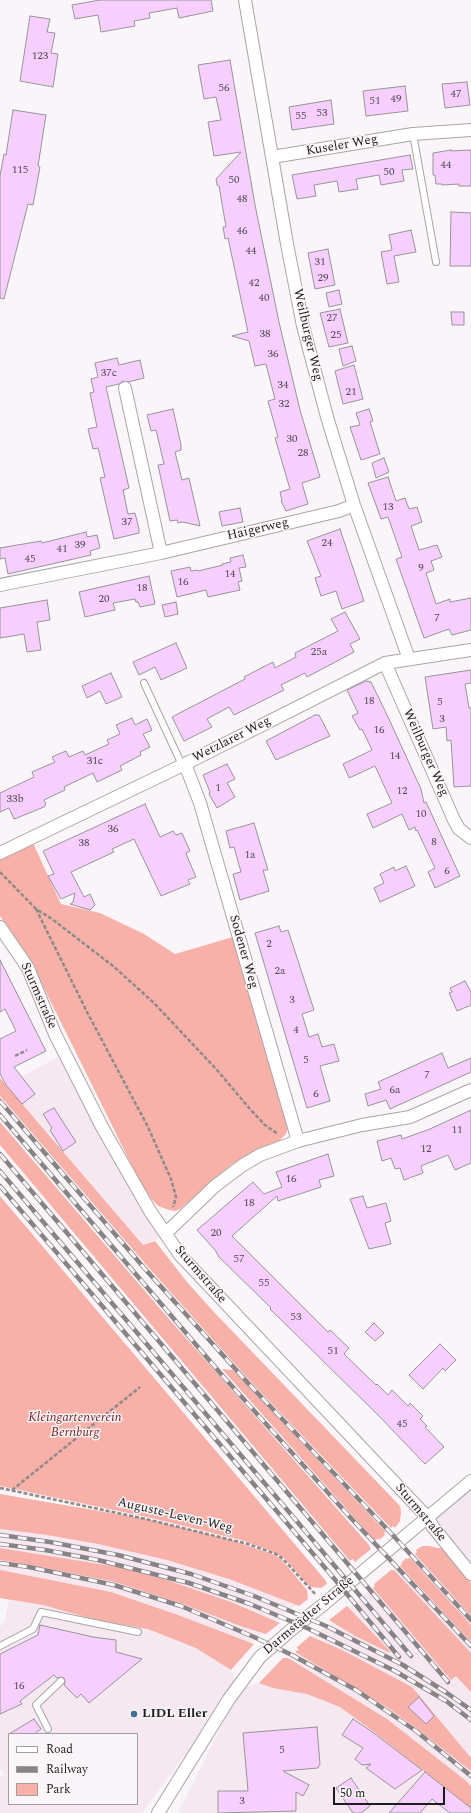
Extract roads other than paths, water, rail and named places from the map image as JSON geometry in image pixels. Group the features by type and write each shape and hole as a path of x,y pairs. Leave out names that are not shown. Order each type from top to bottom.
{"street":[{"name":"Weilburger Weg","path":"245,0 303,326 327,417 354,505 409,659"},
{"name":"Kuseler Weg","path":"272,157 413,134 471,130"},
{"path":"125,388 161,553"},
{"name":"Haigerweg","path":"0,585 161,553 339,511 354,505"},
{"name":"Wetzlarer Weg","path":"0,853 184,764 385,662 471,650"},
{"name":"Weilburger Weg","path":"385,662 454,820 459,829 471,838"},
{"name":"Sodener Weg","path":"184,764 200,803 295,1142"},
{"name":"Sturmstraße","path":"0,927 28,968 55,1034 102,1127 150,1211 184,1260 428,1518 433,1527 471,1574"},
{"path":"166,1233 215,1186 243,1165 260,1155 295,1142 362,1125 410,1117 471,1090"},
{"name":"Darmstädter Straße","path":"158,1813 229,1699 260,1657 471,1481"}],"lane":[{"path":"413,134 436,262"},
{"path":"144,682 184,764"},
{"path":"0,1646 33,1629 41,1612 138,1632"},
{"path":"48,1729 36,1705 61,1681"}],"railway":[{"path":"0,1101 146,1270 248,1383 388,1530 471,1620"},
{"path":"0,1115 221,1374 349,1516 471,1646"},
{"path":"0,1154 448,1682"},
{"path":"0,1171 411,1656"},
{"path":"0,1186 332,1576 399,1657"},
{"path":"0,1535 50,1542 118,1555 191,1574 254,1596 326,1626 403,1665 471,1710"},
{"path":"0,1544 45,1550 98,1560 189,1583 250,1604 307,1628 395,1671 446,1701 471,1720"},
{"path":"0,1563 29,1567 114,1585 181,1606 254,1637 292,1655 356,1690 416,1731 471,1776"}],"place":[{"name":"LIDL Eller","path":"134,1714"}],"park label":[{"name":"Kleingartenverein Bernburg","path":"75,1426"}]}
